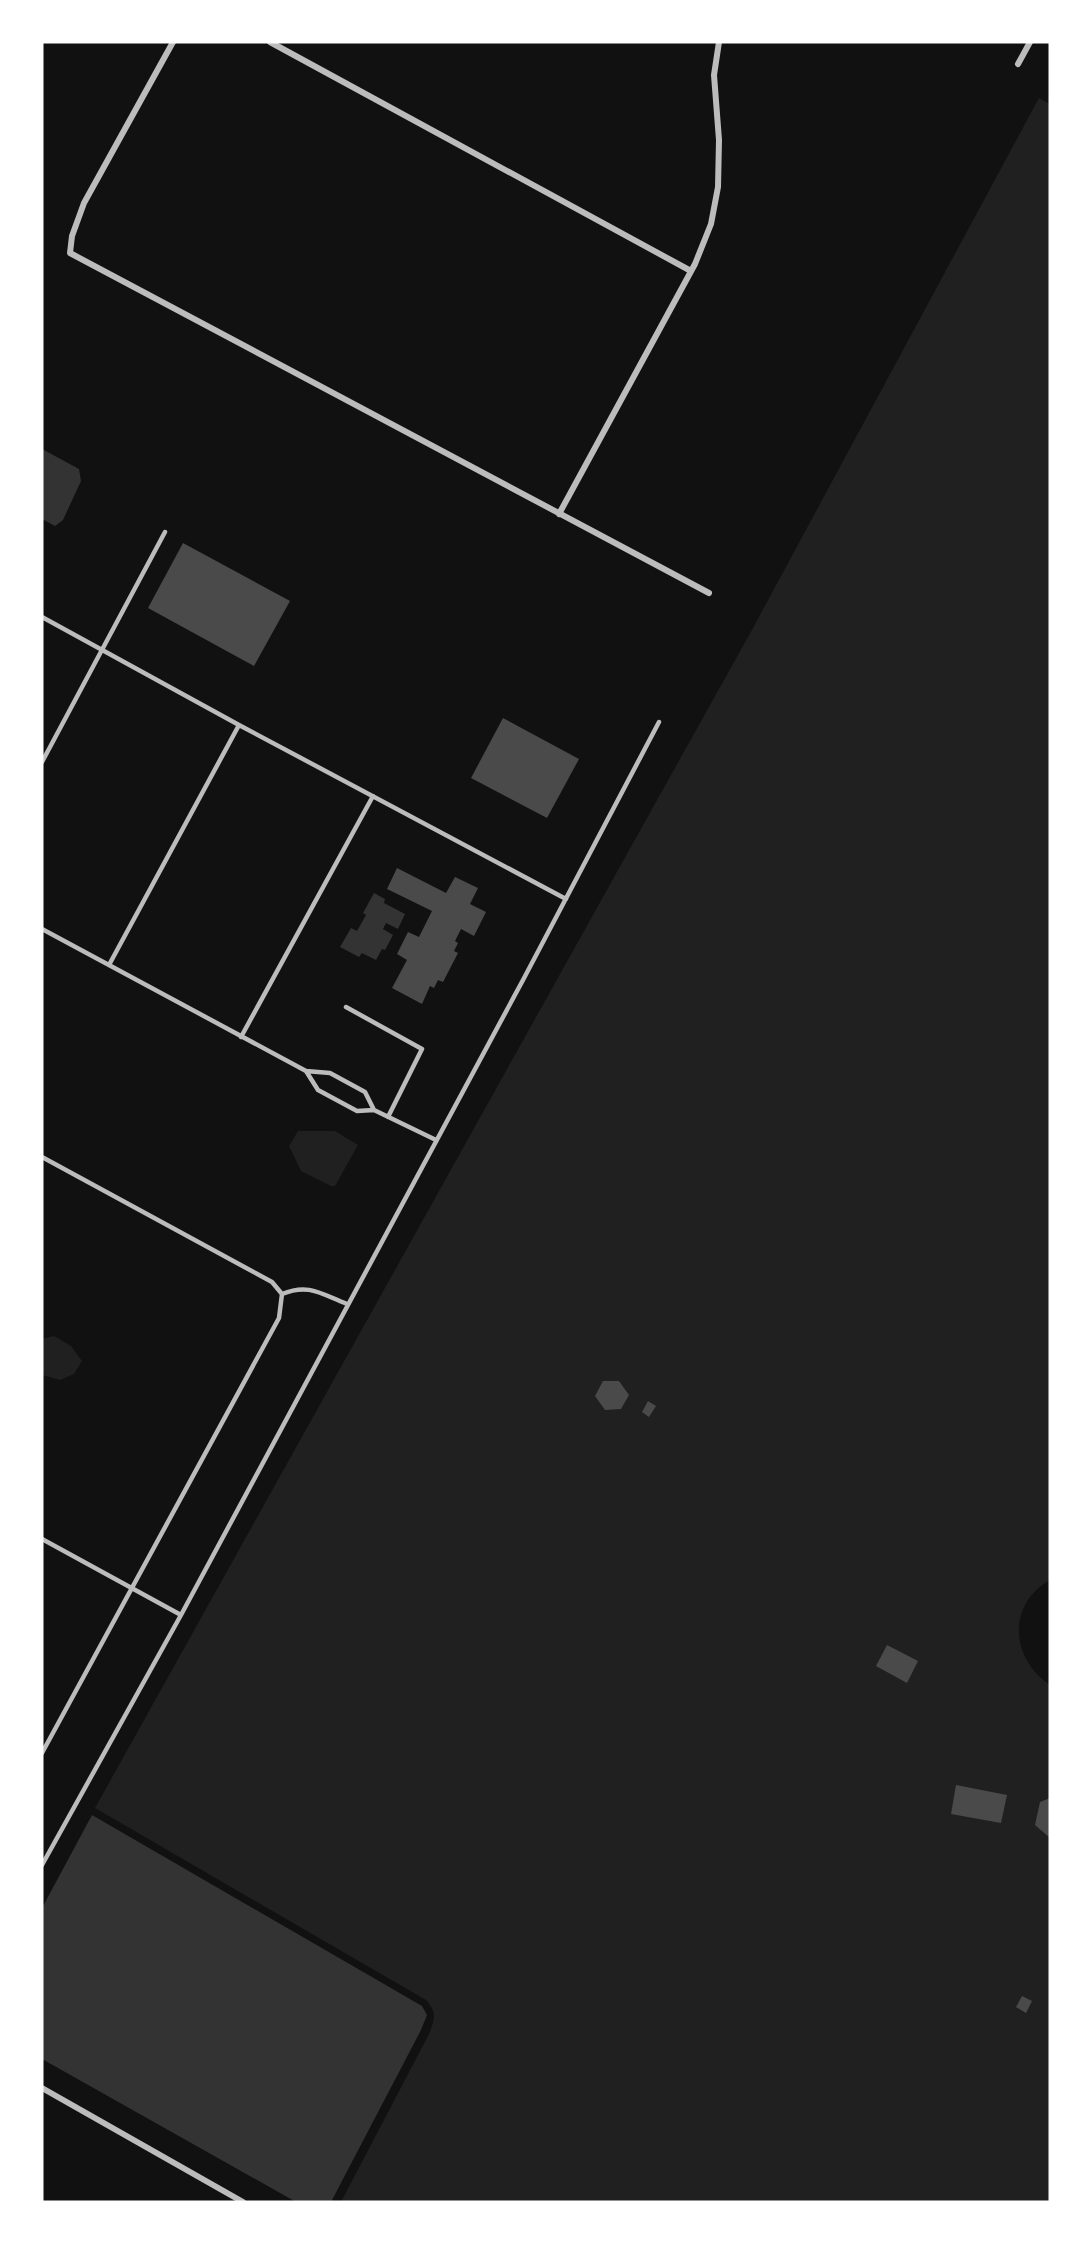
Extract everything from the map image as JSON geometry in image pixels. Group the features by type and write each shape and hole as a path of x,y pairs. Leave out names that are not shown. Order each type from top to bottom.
{"street":[{"path":"173,42 84,203 72,236 70,253 709,593"},
{"path":"270,42 691,271"},
{"path":"560,514 691,271 711,224 718,187 714,75 719,42"},
{"path":"1018,64 1030,42"},
{"path":"42,2088 243,2202"}],"lane":[{"path":"42,762 165,532"},
{"path":"42,617 566,899"},
{"path":"42,1865 181,1615 659,722"},
{"path":"109,965 239,725"},
{"path":"241,1037 373,796"},
{"path":"42,929 306,1071 330,1073 365,1092 374,1110"},
{"path":"346,1007 422,1049 388,1117"},
{"path":"306,1071 318,1090 357,1111 374,1110 436,1140"},
{"path":"42,1157 272,1282 282,1294 279,1318 42,1753"},
{"path":"282,1294 298,1288 312,1290 347,1304"},
{"path":"42,1539 181,1615"}],"shaded area":[{"path":"1039,98 1050,104 1050,1580 1026,1603 1020,1617 1019,1632 1021,1647 1027,1661 1050,1685 1050,2202 341,2202 429,2034 434,2016 430,2004 95,1808 753,628"},
{"path":"42,449 79,469 81,481 63,520 55,526 42,519"},
{"path":"374,893 385,899 384,903 405,914 398,929 386,923 383,929 393,935 385,950 382,949 376,960 362,953 359,957 340,947 351,928 357,931 366,915 363,913"},
{"path":"298,1131 335,1131 358,1145 335,1186 301,1171 289,1146"},
{"path":"54,1336 71,1346 82,1361 74,1374 60,1380 42,1375 42,1339"},
{"path":"92,1815 422,2006 427,2015 421,2030 331,2202 296,2202 42,2059 42,1908"}],"building":[{"path":"183,543 290,601 254,666 148,608"},
{"path":"503,718 579,759 547,818 471,778"},
{"path":"397,868 446,893 455,877 478,888 470,904 486,912 474,936 461,929 455,941 458,943 454,951 458,953 443,982 438,980 434,988 430,986 422,1004 392,988 407,960 397,954 408,932 419,937 432,911 387,889"},
{"path":"603,1381 619,1381 629,1395 621,1409 605,1410 595,1396"},
{"path":"648,1401 656,1406 649,1417 642,1412"},
{"path":"887,1645 918,1661 907,1683 876,1666"},
{"path":"956,1785 1007,1795 1001,1823 951,1814"},
{"path":"1050,1798 1050,1838 1035,1825 1040,1802"},
{"path":"1022,1996 1032,2001 1026,2013 1016,2007"}]}
